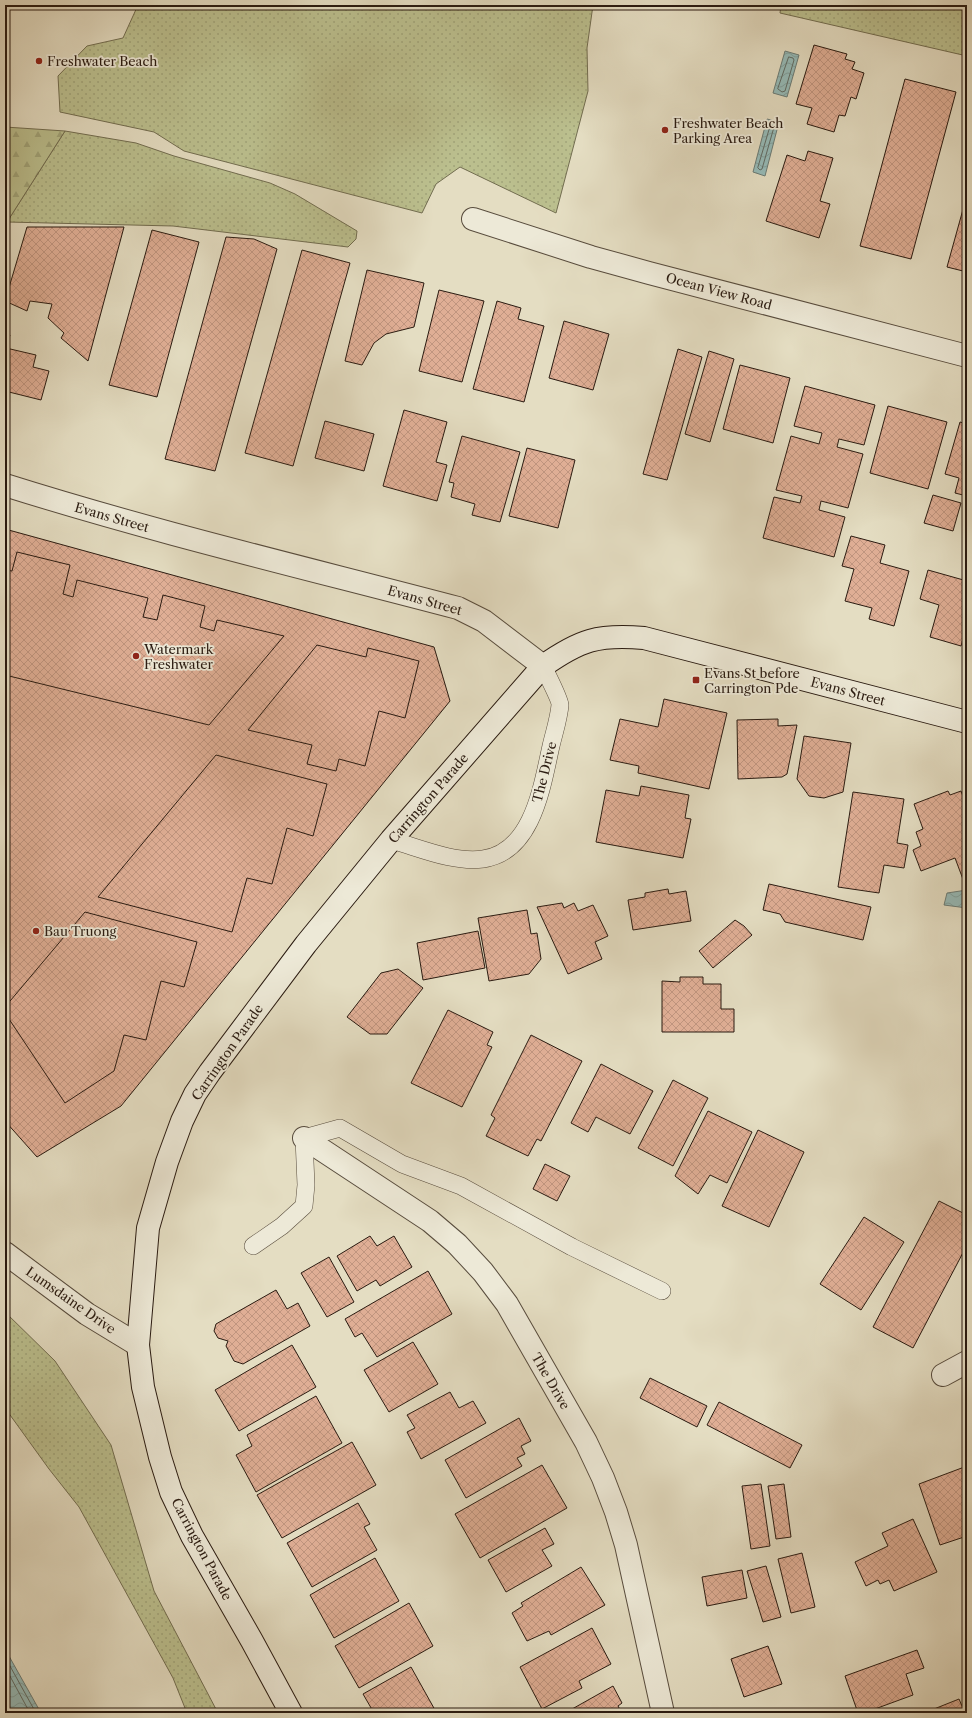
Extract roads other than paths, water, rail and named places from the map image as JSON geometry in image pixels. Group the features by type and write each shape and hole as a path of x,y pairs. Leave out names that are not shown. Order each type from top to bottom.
{"street":[{"name":"Ocean View Road","path":"473,219 591,257 641,271 967,356"},
{"name":"Evans Street","path":"5,485 59,502 266,560 458,608 484,621 543,666 566,649 591,640 618,636 644,638 967,722"},
{"name":"Carrington Parade","path":"291,1713 192,1536 171,1492 160,1457 144,1393 138,1345 148,1228 166,1162 182,1121 195,1094 306,944 391,840 543,666"},
{"name":"The Drive","path":"304,1138 430,1220 457,1244 483,1272 507,1304 586,1442 603,1478 616,1512 626,1545 663,1713"},
{"name":"Lumsdaine Drive","path":"5,1253 87,1314 138,1345"},
{"path":"943,1375 967,1362"}],"lane":[{"name":"The Drive","path":"391,840 453,858 470,860 484,859 500,853 514,844 524,832 534,812 541,792 560,703 543,666"},
{"path":"253,1246 282,1226 304,1206 306,1185 304,1138 340,1128 402,1164 461,1186 572,1247 662,1291"}],"water":[{"path":"785,51 799,55 787,97 773,93"},
{"path":"767,119 779,122 765,176 753,172"},
{"path":"967,890 967,908 944,905 947,893"},
{"path":"5,1649 41,1713 5,1713"}],"place":[{"name":"Freshwater Beach","path":"39,61"},
{"name":"Freshwater Beach Parking Area","path":"665,130"},
{"name":"Watermark Freshwater","path":"136,656"},
{"name":"Evans St before Carrington Pde","path":"696,680"},
{"name":"Bau Truong","path":"36,931"}]}
